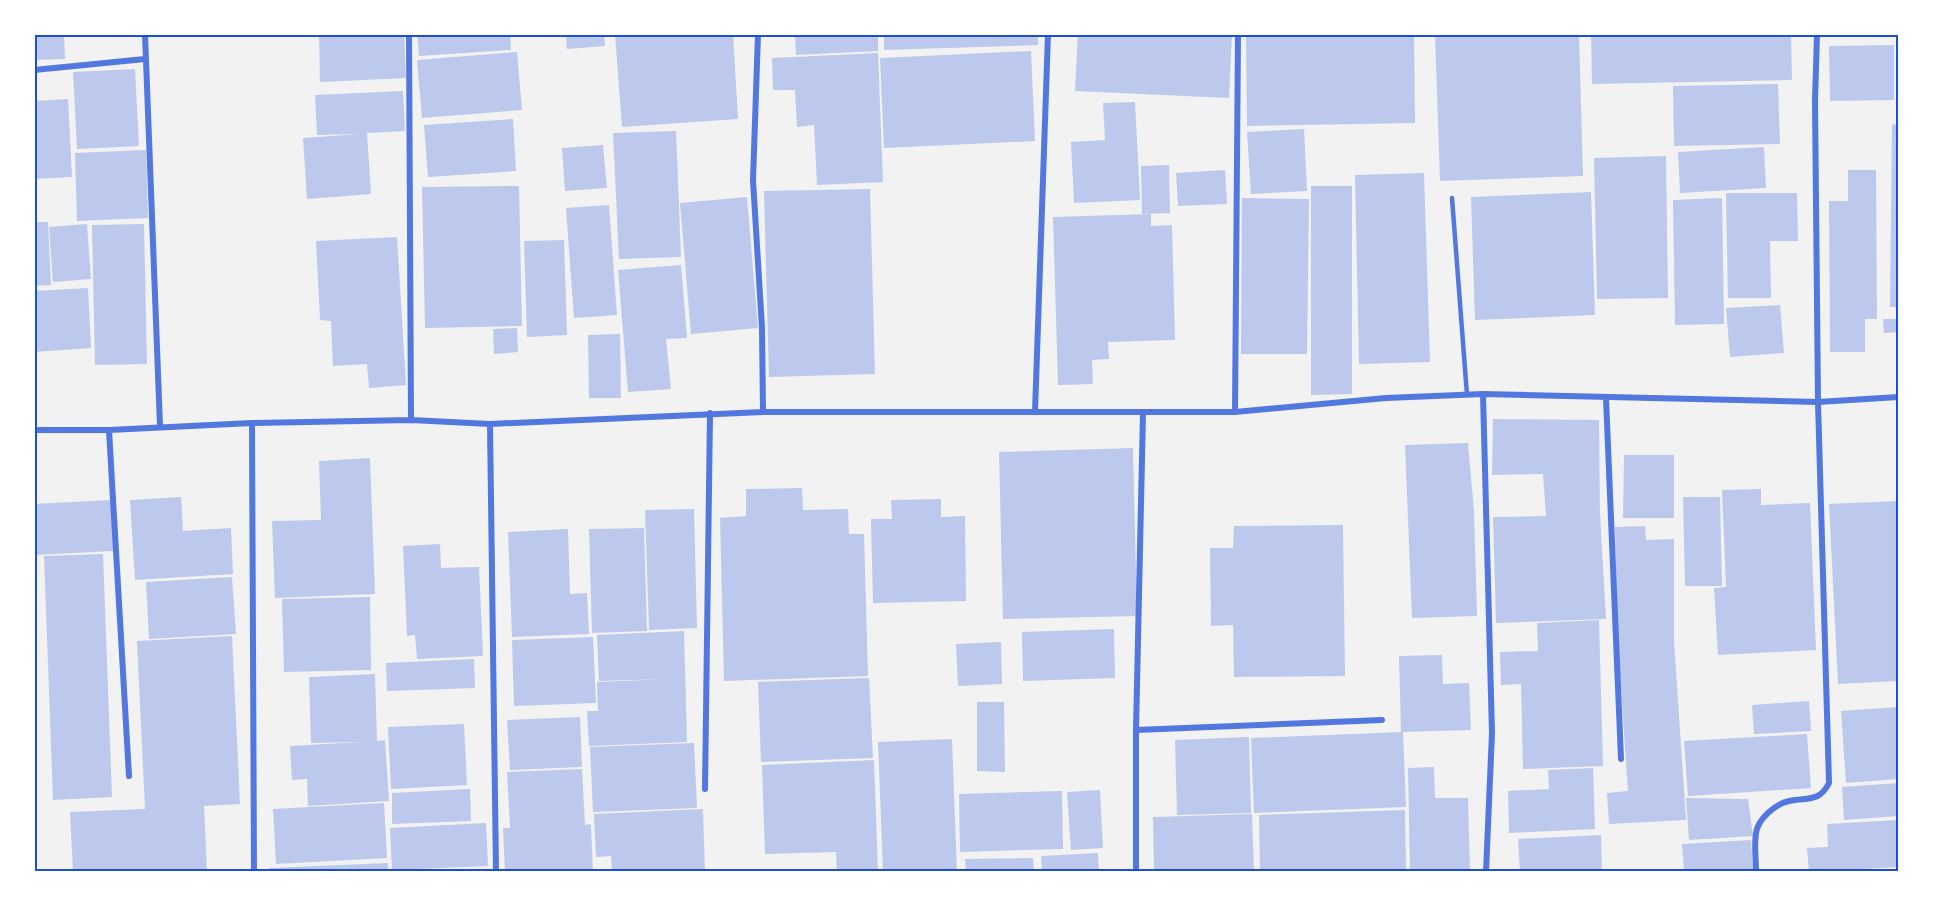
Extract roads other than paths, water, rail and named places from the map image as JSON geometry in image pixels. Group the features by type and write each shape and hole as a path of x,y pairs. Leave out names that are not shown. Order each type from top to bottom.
{"street":[{"path":"145,34 160,426"},
{"path":"409,34 411,420"},
{"path":"758,34 753,180 762,328 763,412"},
{"path":"1035,412 1048,34"},
{"path":"1235,412 1238,34"},
{"path":"1756,872 1756,833 1760,822 1787,801 1815,798 1825,791 1829,783 1818,402 1815,101 1817,34"},
{"path":"34,70 145,58"},
{"path":"34,430 109,430 160,426 411,420 490,424 763,412 1235,412 1386,398 1483,394 1818,402 1899,397"},
{"path":"1483,394 1492,734 1486,872"},
{"path":"1606,398 1621,759"},
{"path":"705,789 710,413"},
{"path":"1136,872 1136,730 1143,413"},
{"path":"252,423 254,872"},
{"path":"490,424 496,872"},
{"path":"109,430 129,776"},
{"path":"1136,730 1382,720"}],"lane":[{"path":"1452,198 1467,395"}]}
